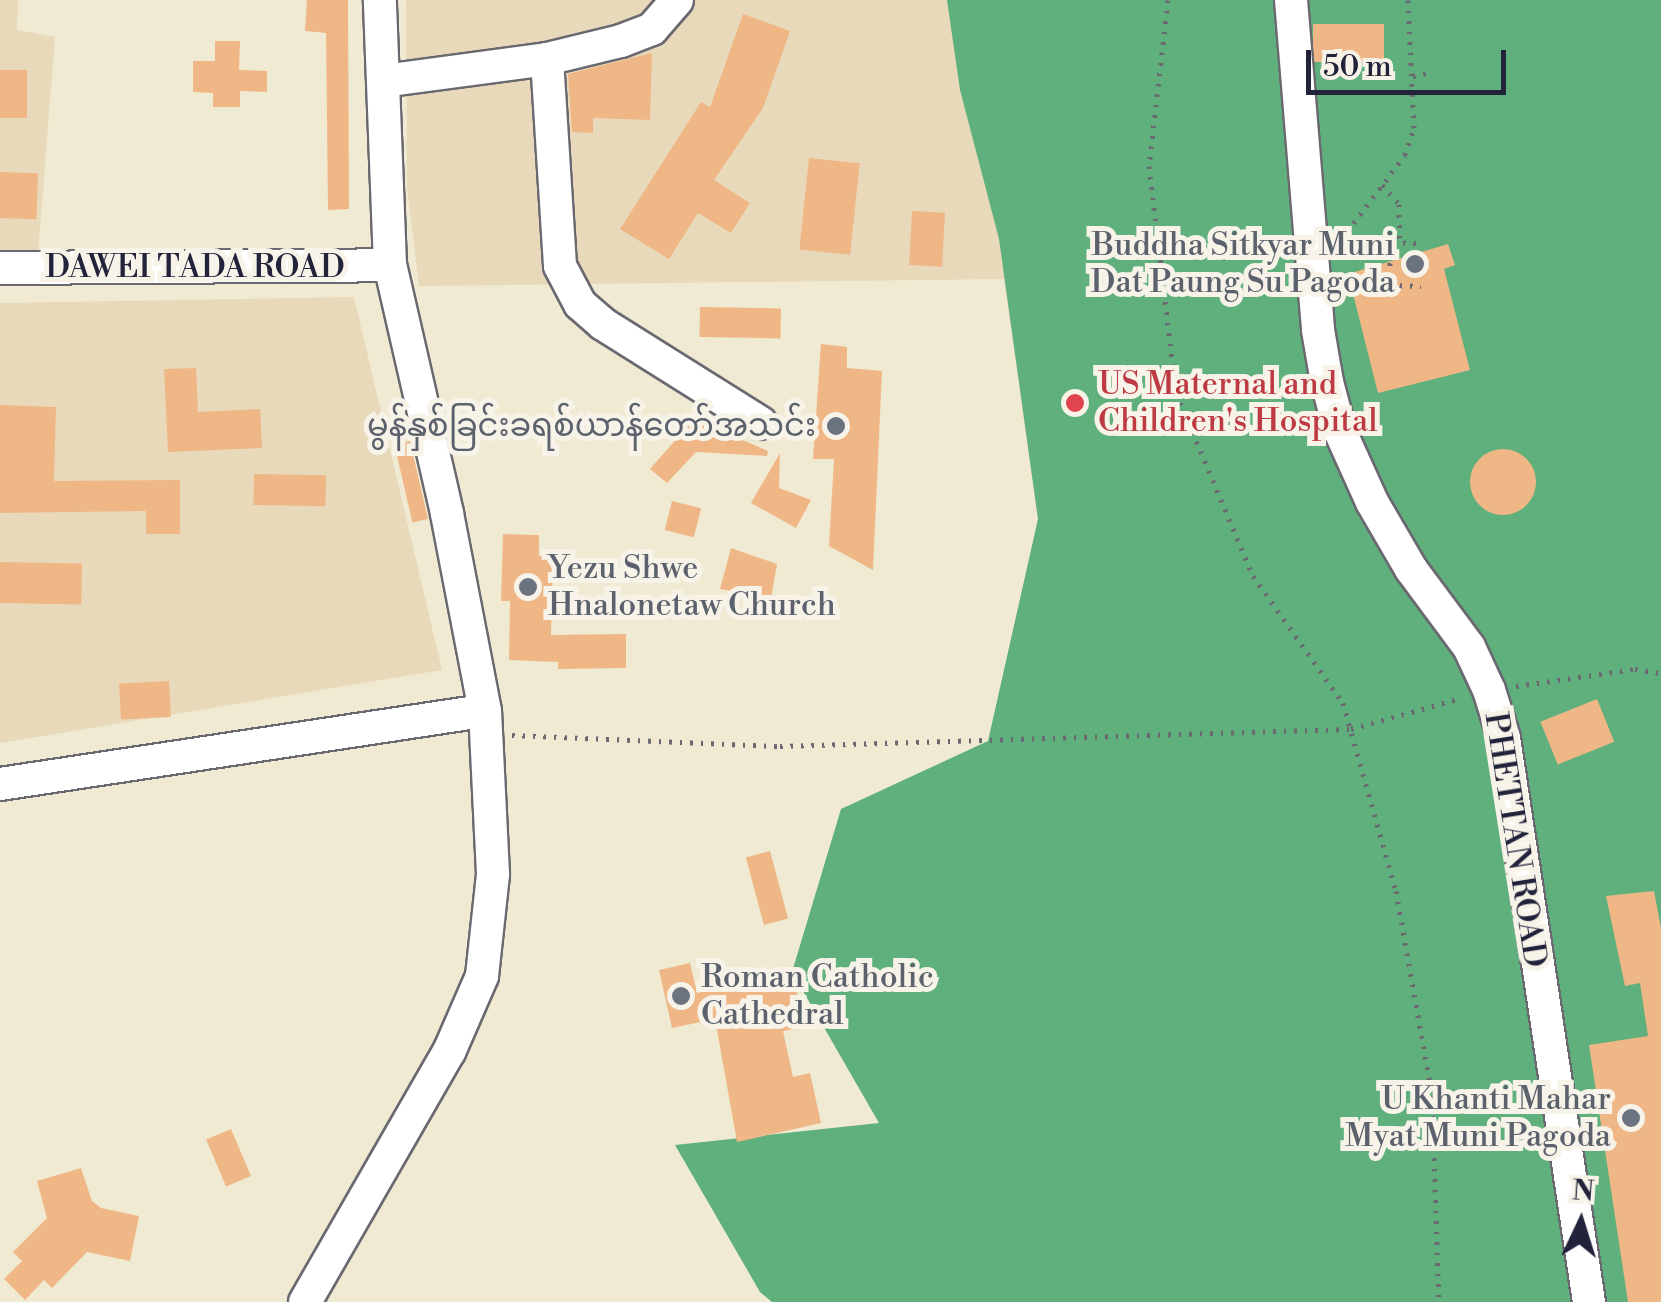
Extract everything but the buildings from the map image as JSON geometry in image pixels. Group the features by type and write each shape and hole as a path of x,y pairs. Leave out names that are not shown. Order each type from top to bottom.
{"street":[{"path":"304,1302 448,1052 482,976 493,874 486,722 447,513 390,266 380,0"},
{"path":"383,81 547,59 652,30 677,0"},
{"name":"PHETTAN ROAD","path":"1291,0 1318,330 1340,431 1372,502 1411,569 1469,648 1490,690 1504,738 1589,1302"},
{"path":"547,59 560,266 580,304 603,324 760,423"},
{"name":"DAWEI TADA ROAD","path":"0,268 390,266"},
{"path":"0,784 486,722"}],"path":[{"path":"1168,0 1149,166 1176,393 1253,576 1343,703 1351,730 1396,891 1432,1095 1439,1302"},
{"path":"1391,250 1331,257 1404,155 1414,128 1408,0"},
{"path":"1413,76 1432,72"},
{"path":"1382,185 1399,204 1400,243"},
{"path":"1416,243 1391,242 1390,285 1421,286"},
{"path":"486,722 780,746 1351,730 1490,690 1634,669 1661,673"}],"shaded area":[{"path":"0,0 18,0 17,30 55,37 38,254 0,254"},
{"name":"US Maternal and Children's Hospital","path":"406,0 1090,0 1157,691 998,697 1038,519 1004,279 419,286 407,187"},
{"path":"354,297 442,670 0,743 0,303"}],"green space":[{"path":"947,0 1661,0 1661,1302 772,1302 760,1292 675,1145 879,1123 792,972 841,809 988,741 1038,519 999,239 960,90"}],"place":[{"name":"Buddha Sitkyar Muni Dat Paung Su Pagoda","path":"1415,264"},
{"name":"US Maternal and Children's Hospital","path":"1075,403"},
{"name":"မွန်နှစ်ခြင်းခရစ်ယာန်တော်အသင်း","path":"836,426"},
{"name":"Yezu Shwe Hnalonetaw Church","path":"528,587"},
{"name":"Roman Catholic Cathedral","path":"681,996"},
{"name":"U Khanti Mahar Myat Muni Pagoda","path":"1631,1118"}]}
